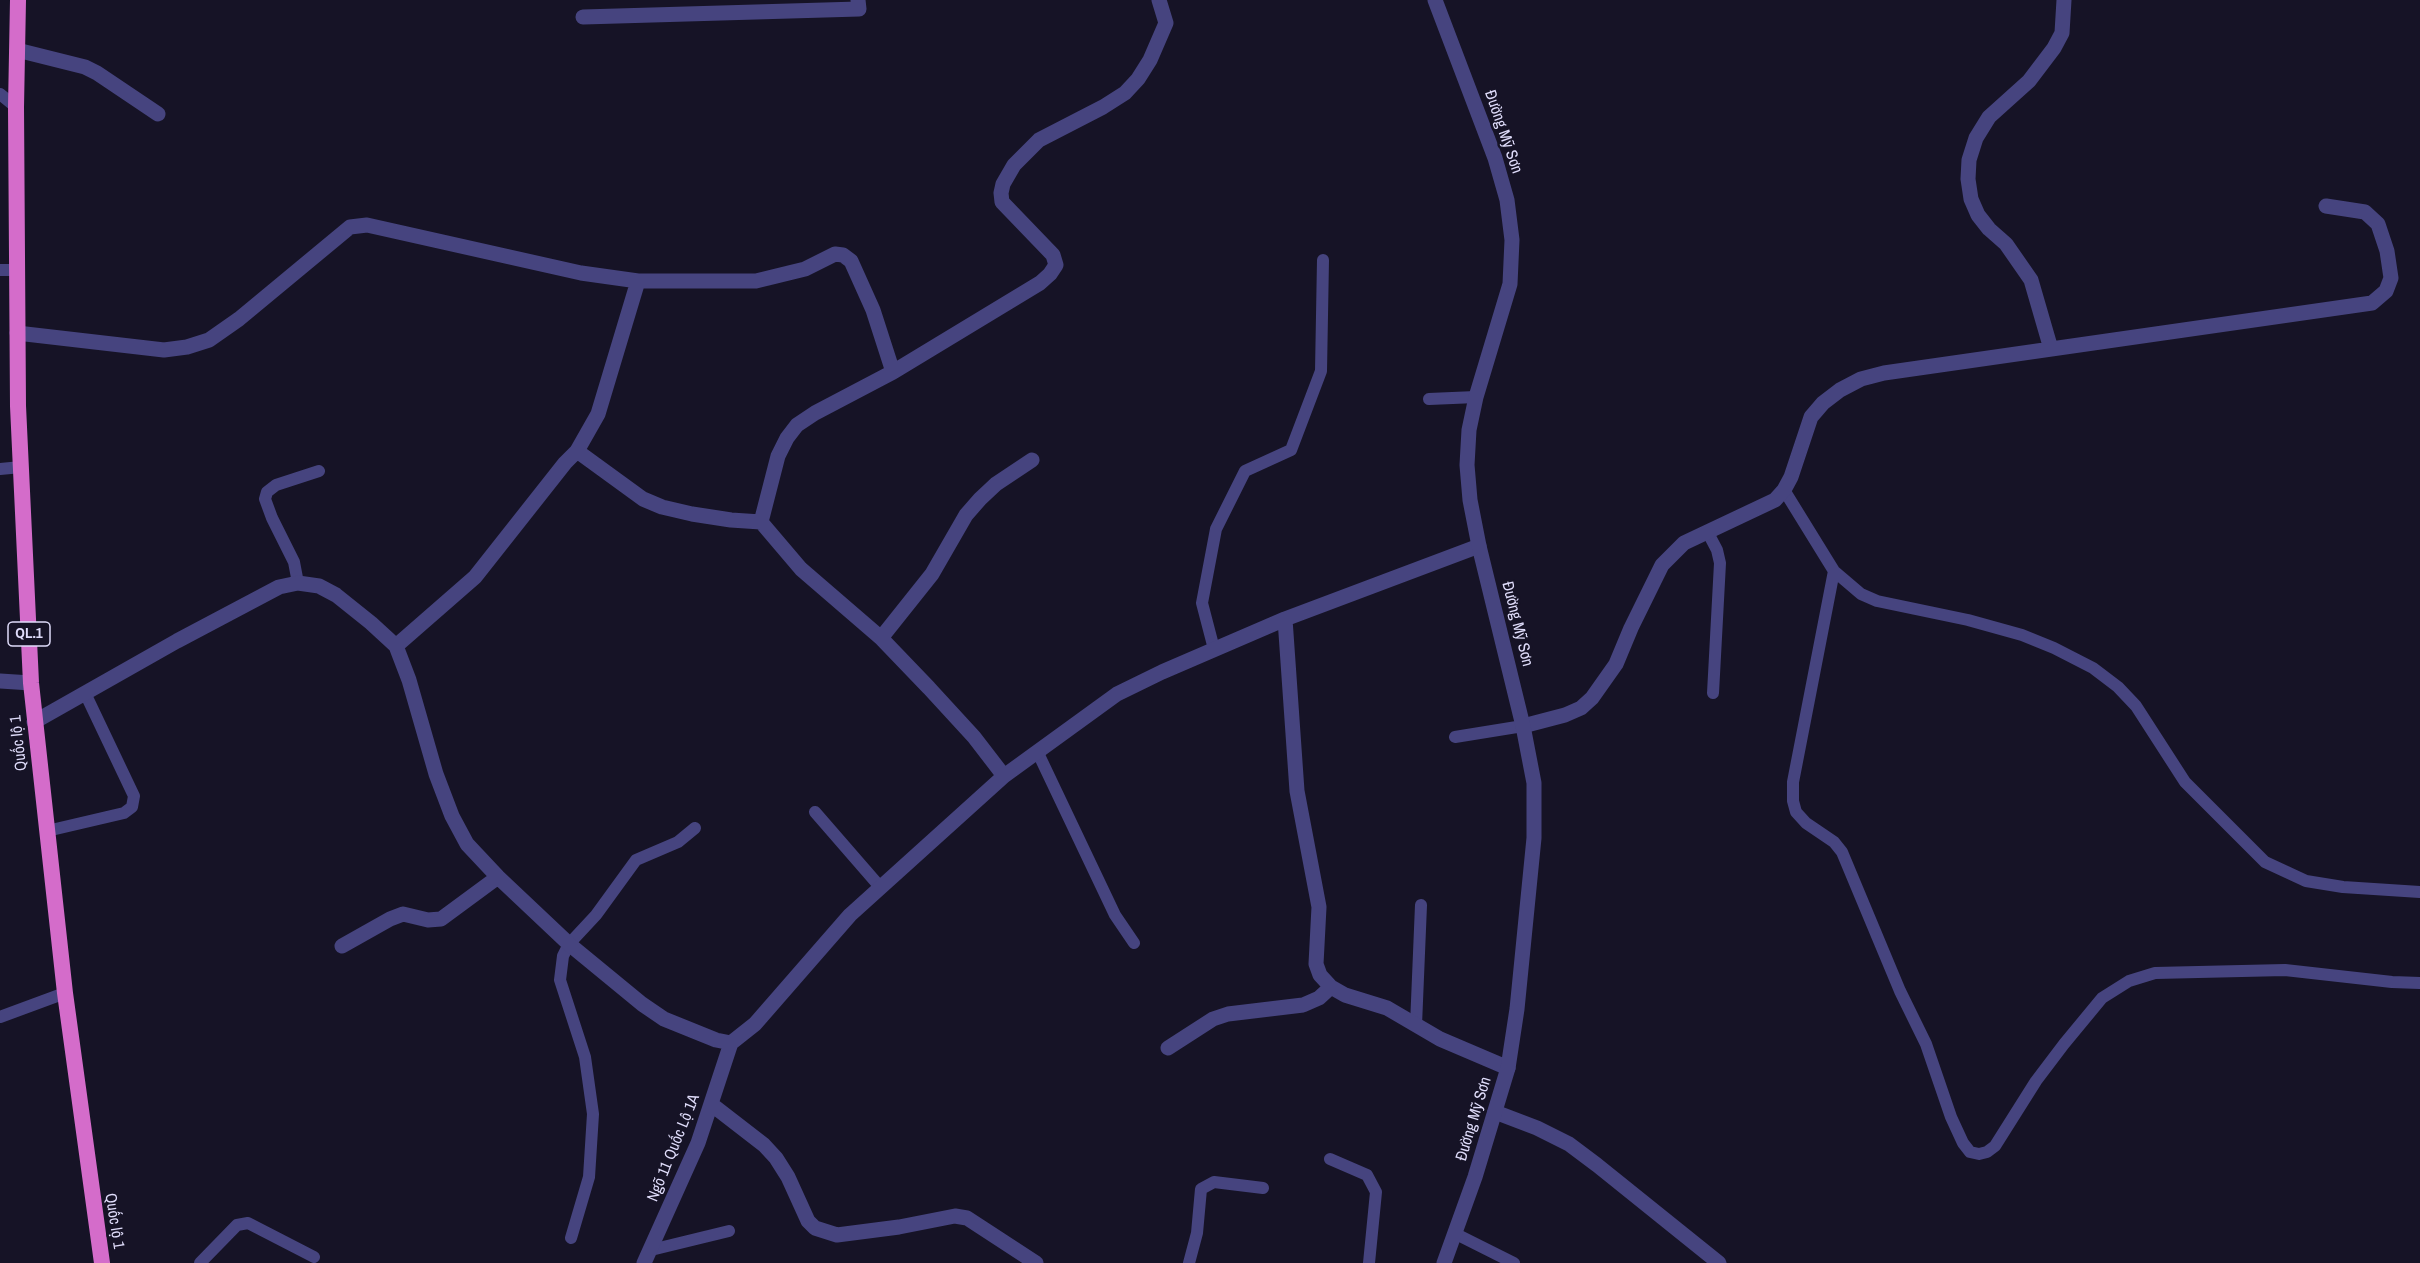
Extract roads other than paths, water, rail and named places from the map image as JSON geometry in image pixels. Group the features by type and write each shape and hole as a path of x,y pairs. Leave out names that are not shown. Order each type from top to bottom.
{"highway":[{"name":"Quốc lộ 1","path":"18,0 17,333 31,683 65,993 102,1263"}],"street":[{"path":"583,17 859,9 858,0"},
{"path":"761,522 778,456 797,425 815,413 893,372 1050,274 1056,265 1053,255 1002,202 1000,193 1003,184 1014,165 1039,140 1103,107 1125,93 1138,79 1150,60 1166,22 1159,0"},
{"name":"Đường Mỹ Sơn","path":"1435,0 1495,158 1507,200 1512,240 1510,284 1476,397 1469,430 1467,465 1479,546 1523,726 1534,783 1534,838 1517,1009 1508,1068 1456,1234 1444,1263"},
{"path":"2051,349 2031,280 2006,244 1978,215 1971,198 1968,179 1969,160 1976,138 1989,117 2029,81 2054,48 2062,33 2064,0"},
{"path":"17,50 85,67 158,114"},
{"path":"1523,726 1565,715 1581,708 1592,698 1616,664 1630,628 1662,565 1684,543 1775,500 1784,490 1811,417 1823,403 1861,379 1884,373 2372,303 2386,291 2391,278 2387,251 2378,224 2371,215 2365,212 2326,206"},
{"path":"17,333 164,350 188,347 208,340 239,319 350,227 367,225 581,273 638,281 756,281 805,269 835,254 843,255 851,261 873,310 893,372"},
{"path":"396,646 475,577 558,471 577,451 598,414 638,281"},
{"path":"577,451 624,486 653,503 731,520 761,522 801,569 881,638 974,737 1004,776"},
{"path":"881,638 932,574 966,515 996,484 1032,460"},
{"path":"34,722 279,587 298,583 319,586 336,595 396,646 409,680 436,774 452,816 468,844 498,877 569,944 642,1004 664,1019 716,1040 731,1042 755,1024 831,936 1004,776 1117,694 1285,619 1479,546"},
{"path":"1285,619 1298,791 1319,906 1316,964 1320,975 1331,987 1345,995 1387,1008 1440,1039 1508,1068"},
{"path":"0,681 31,683"},
{"path":"342,946 390,918 403,914 428,920 441,919 498,877"},
{"path":"1168,1048 1213,1019 1228,1014 1303,1005 1319,998 1331,987"},
{"name":"Ngõ 11 Quốc Lộ 1A","path":"648,1257 698,1143 731,1042"},
{"path":"711,1104 764,1145 776,1158 788,1177 808,1221 815,1228 837,1235 899,1227 955,1216 967,1218 1036,1263"},
{"path":"1495,1112 1537,1128 1569,1144 1598,1164 1719,1263"}],"lane":[{"path":"0,94 16,107"},
{"path":"1214,649 1202,603 1216,529 1245,471 1291,450 1321,371 1323,260"},
{"path":"0,270 17,270"},
{"path":"1429,399 1476,397"},
{"path":"0,469 21,467"},
{"path":"298,583 294,562 265,499 267,492 276,485 319,471"},
{"path":"1784,490 1834,571 1861,594 1877,601 1968,620 2022,635 2093,668 2118,687 2136,706 2185,782 2265,862 2306,881 2343,887 2420,892"},
{"path":"1707,531 1717,550 1720,562 1713,693"},
{"path":"1834,571 1793,782 1792,801 1796,812 1806,824 1834,842 1842,852 1891,970 1926,1044 1951,1117 1963,1143 1970,1152 1979,1154 1988,1152 1995,1146 2036,1081 2064,1044 2102,998 2129,981 2155,973 2285,969 2392,982 2420,983"},
{"path":"47,831 123,813 132,807 135,796 85,693"},
{"path":"1455,737 1523,726"},
{"path":"1038,753 1115,915 1134,944"},
{"path":"815,812 881,888"},
{"path":"571,1238 589,1177 593,1114 585,1057 560,980 563,956 569,944 596,915 636,860 678,842 695,828"},
{"path":"1416,1025 1421,905"},
{"path":"0,1017 65,993"},
{"path":"1330,1159 1367,1175 1376,1192 1369,1263"},
{"path":"1189,1263 1197,1233 1201,1189 1214,1182 1263,1188"},
{"path":"200,1263 237,1225 248,1223 314,1257"},
{"path":"648,1257 729,1231"},
{"path":"1456,1234 1514,1263"}]}
